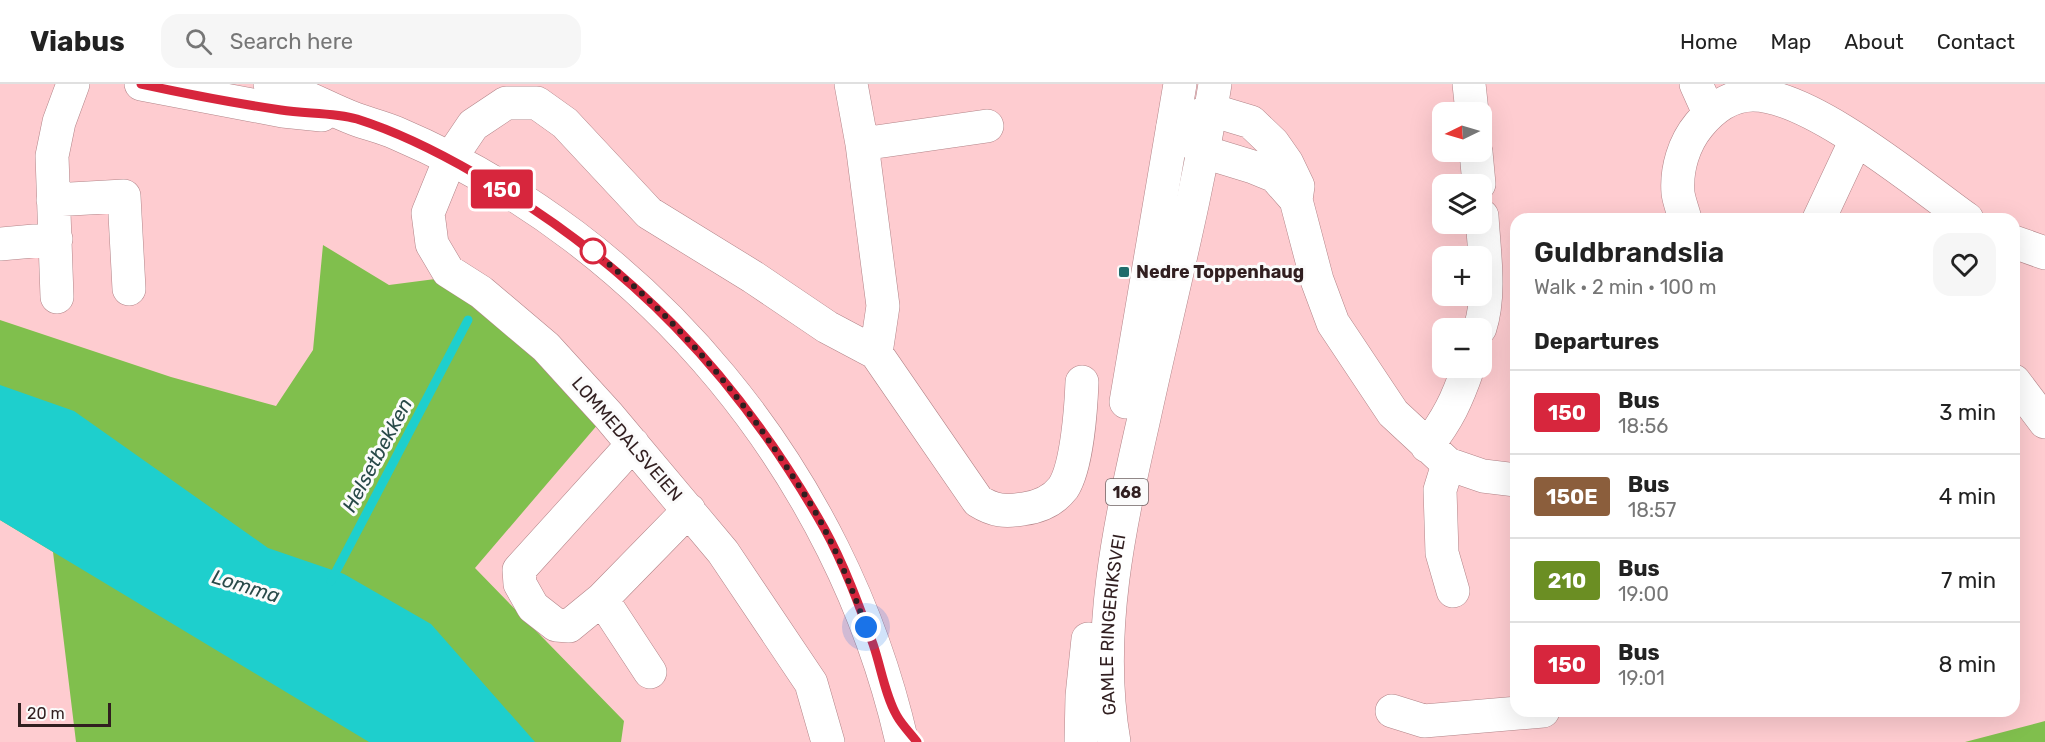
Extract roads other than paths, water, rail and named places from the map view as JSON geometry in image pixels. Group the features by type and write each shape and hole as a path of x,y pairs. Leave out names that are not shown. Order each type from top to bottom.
{"street":[{"path":"57,297 52,156 58,122 73,84"},
{"path":"141,84 283,111 353,118"},
{"path":"270,84 395,133 450,159 493,183 583,243 656,305 721,376 764,433 825,530 854,594 899,729 917,742"},
{"path":"851,84 862,144 883,306 876,353 978,501 993,510 1035,508 1044,504 1064,487 1077,441 1082,382"},
{"name":"GAMLE RINGERIKSVEI","path":"1081,742 1082,696 1096,563 1180,84"},
{"path":"1469,84 1471,102"},
{"path":"1683,213 1678,193 1680,158 1693,132 1702,98 1726,101 1778,91 1856,140 1959,213"},
{"path":"1296,200 1275,176 1204,152 1173,127 1213,97 1251,122 1273,143 1298,186 1296,200 1317,280 1333,323 1393,413 1438,455 1483,476 1510,479"},
{"name":"GAMLE RINGERIKSVEI","path":"1114,742 1107,701 1106,660 1116,564 1129,481 1182,256 1213,97"},
{"name":"LOMMEDALSVEIEN","path":"828,742 811,683 723,552 633,444 546,346 481,292 448,271 432,244 428,213 450,159 473,125 506,103 537,103 565,123 649,213 753,277 827,327 876,353"},
{"path":"862,144 987,126"},
{"path":"1823,213 1856,140"},
{"path":"53,200 124,196 129,289"},
{"path":"1483,234 1484,318"},
{"path":"0,244 56,239"},
{"path":"2020,244 2045,253"},
{"path":"1453,591 1442,553 1438,455 1447,421 1465,378"},
{"path":"2020,389 2045,422"},
{"path":"633,444 519,570 520,584 533,607 556,625 569,626 603,599 689,510"},
{"path":"603,599 650,672"},
{"path":"1392,711 1424,721 1510,714"}],"water":[{"name":"Lomma","path":"0,385 74,411 268,548 344,574 431,624 535,742 369,742 0,520"}],"waterway":[{"name":"Helsetbekken","path":"331,581 468,320"}],"place":[{"name":"Nedre Toppenhaug","path":"1124,272"}]}
